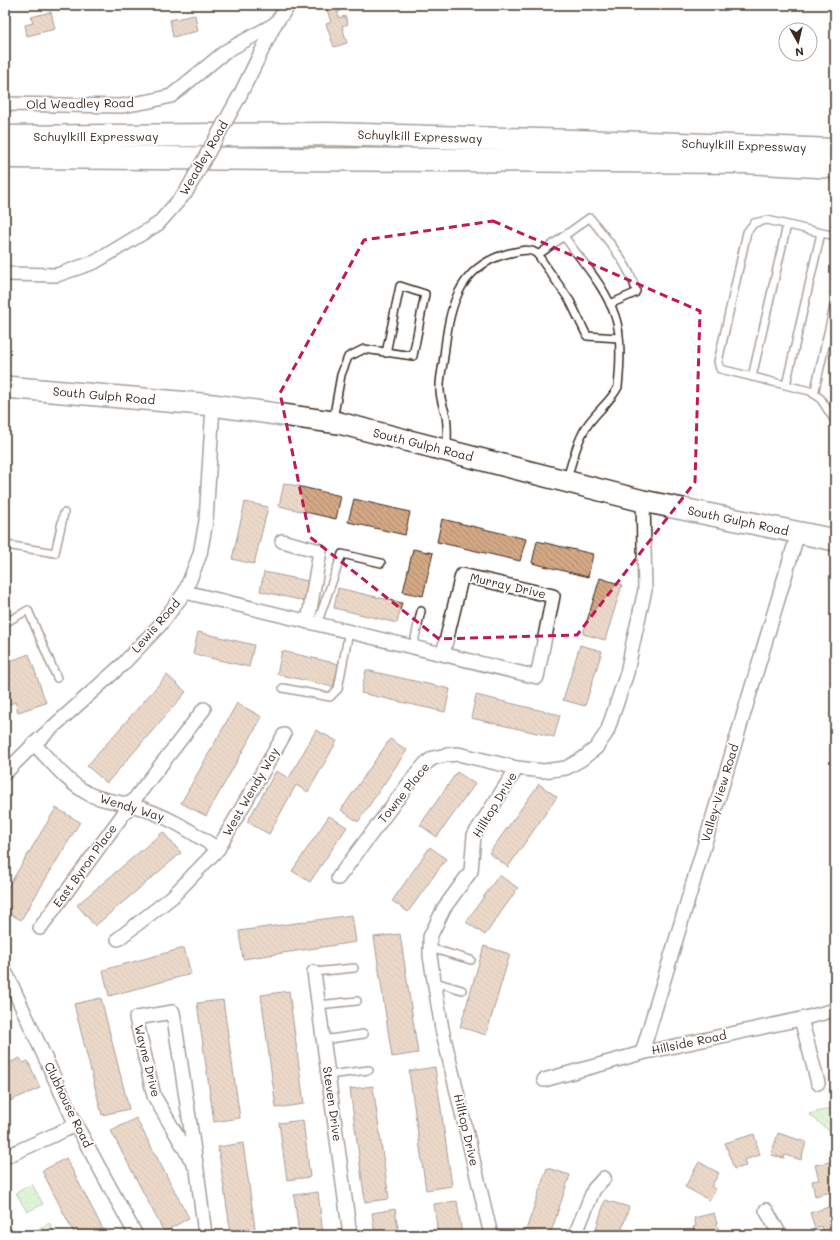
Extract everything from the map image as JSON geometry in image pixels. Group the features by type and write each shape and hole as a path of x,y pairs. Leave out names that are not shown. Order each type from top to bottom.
{"highway":[{"name":"Schuylkill Expressway","path":"5,137 328,134 835,150"},
{"name":"Schuylkill Expressway","path":"5,157 729,162 835,167"}],"main road":[{"name":"South Gulph Road","path":"5,387 213,406 332,422 643,501 835,540"}],"street":[{"name":"Weadley Road","path":"5,274 57,275 95,262 158,224 186,192 239,97 275,24 289,5"},
{"name":"Old Weadley Road","path":"5,104 121,106 171,96 226,51 275,24"},
{"name":"Lewis Road","path":"5,773 34,744 123,664 160,625 186,592 200,554 206,521 213,406"},
{"name":"Hilltop Drive","path":"491,1235 442,1029 430,948 430,937 444,908 471,871 474,835 517,768 542,771 566,768 582,759 596,748 606,732 627,673 645,590 643,501"},
{"name":"Valley-View Road","path":"642,1053 798,533"},
{"path":"282,541 320,550 312,623"},
{"name":"Murray Drive","path":"186,592 537,677 553,596 462,575 443,654"},
{"name":"East Byron Place","path":"40,928 130,805 204,709"},
{"name":"West Wendy Way","path":"118,939 172,897 218,849 284,735"},
{"name":"Wendy Way","path":"34,744 67,779 88,794 167,817 218,849"},
{"name":"Towne Place","path":"338,878 410,782 425,764 433,758 458,754 517,768"},
{"name":"Clubhouse Road","path":"5,972 76,1125 136,1235"},
{"name":"Steven Drive","path":"314,972 350,1235"},
{"name":"Hillside Road","path":"544,1080 642,1053 801,1019 835,1010"},
{"name":"Wayne Drive","path":"197,1170 154,1096 136,1018 172,1012 197,1170 205,1235"},
{"path":"801,1019 818,1083"},
{"path":"5,1157 76,1125"},
{"path":"575,1235 594,1188 604,1178"},
{"path":"766,1210 780,1235"}],"lane":[{"path":"538,255 587,218 591,219 610,244 624,266 635,288 635,293 610,304"},
{"path":"835,236 767,220 754,223 747,232 718,362 720,369 814,394 820,398 835,421"},
{"path":"752,377 787,225"},
{"path":"786,386 821,233"},
{"path":"564,236 597,282 610,304 616,317 619,330 618,387 614,394 585,428 566,481"},
{"path":"447,451 446,417 441,401 440,386 448,320 453,303 467,279 490,260 505,255 532,250 538,255 567,296 588,336 619,338"},
{"path":"332,422 341,375 348,357 364,350 386,353 413,356 425,294 400,286 386,353"},
{"path":"814,394 835,302"},
{"path":"6,545 55,553 64,513"},
{"path":"312,623 342,554 381,563"},
{"path":"5,623 28,610 57,678"},
{"path":"413,647 421,611"},
{"path":"283,688 330,697 338,689 349,632"},
{"path":"430,948 470,960"},
{"path":"314,972 354,968"},
{"path":"435,982 462,990"},
{"path":"318,1005 357,1001"},
{"path":"323,1040 364,1034"},
{"path":"328,1075 369,1070"}],"highlighted area":[{"path":"493,221 700,311 695,482 577,635 439,639 310,537 280,393 364,240"}],"green space":[{"path":"835,1107 835,1136 809,1114"},
{"path":"32,1184 43,1204 27,1212 16,1193"},
{"path":"49,1223 56,1235 34,1235 32,1232"}],"building":[{"path":"338,5 340,12 337,12 339,18 345,16 348,24 342,26 347,43 334,47 326,24 331,22 326,7"},
{"path":"51,12 55,29 27,36 25,25 33,23 31,17"},
{"path":"195,15 198,31 173,37 170,20"},
{"path":"284,483 341,496 336,519 279,506"},
{"path":"354,499 410,512 405,535 348,522"},
{"path":"245,502 268,507 254,564 232,559"},
{"path":"442,519 526,539 520,561 437,542"},
{"path":"537,541 593,554 588,577 532,563"},
{"path":"413,549 433,553 423,596 403,592"},
{"path":"264,572 308,581 304,601 260,591"},
{"path":"600,578 622,585 605,640 583,634"},
{"path":"338,588 402,603 397,623 334,608"},
{"path":"198,632 254,645 249,667 193,654"},
{"path":"580,645 602,651 585,706 563,700"},
{"path":"282,651 339,664 333,687 277,674"},
{"path":"29,654 46,703 18,712 15,702 5,706 5,663"},
{"path":"366,670 450,689 445,712 361,693"},
{"path":"167,675 186,692 107,783 87,766"},
{"path":"476,695 560,715 554,737 471,718"},
{"path":"237,703 262,717 206,816 181,803"},
{"path":"316,730 337,741 308,792 296,785 269,834 247,822 276,771 289,778"},
{"path":"390,739 407,750 358,822 341,810"},
{"path":"457,772 475,784 437,837 420,825"},
{"path":"539,784 557,797 508,867 489,853"},
{"path":"56,808 80,822 21,920 5,911 5,892"},
{"path":"329,816 347,827 310,882 292,871"},
{"path":"163,832 181,853 95,926 77,905"},
{"path":"430,847 446,859 408,912 392,901"},
{"path":"499,875 518,888 485,935 466,922"},
{"path":"352,915 356,942 243,959 239,931"},
{"path":"400,934 418,1053 392,1057 374,937"},
{"path":"484,946 510,954 486,1035 460,1027"},
{"path":"184,948 191,974 109,996 103,970"},
{"path":"289,991 304,1104 276,1108 261,995"},
{"path":"101,998 129,1109 102,1115 74,1004"},
{"path":"223,1000 240,1118 214,1122 197,1003"},
{"path":"20,1058 23,1063 28,1061 40,1088 5,1103 5,1065"},
{"path":"435,1067 452,1186 426,1190 409,1071"},
{"path":"373,1086 389,1199 365,1202 350,1089"},
{"path":"136,1118 189,1218 164,1232 111,1131"},
{"path":"303,1120 310,1177 287,1180 279,1123"},
{"path":"778,1133 806,1142 801,1160 785,1155 784,1158 771,1155"},
{"path":"754,1134 760,1155 744,1160 746,1166 734,1169 725,1143"},
{"path":"243,1143 256,1235 231,1235 218,1147"},
{"path":"66,1158 106,1235 75,1235 42,1171"},
{"path":"834,1161 835,1191 815,1196 812,1181 819,1180 815,1165"},
{"path":"699,1162 719,1173 711,1187 716,1189 709,1200 685,1187"},
{"path":"547,1168 570,1175 550,1235 541,1235 526,1230"},
{"path":"318,1192 323,1235 299,1235 294,1195"},
{"path":"605,1200 629,1207 620,1235 594,1235"},
{"path":"457,1201 462,1235 438,1235 434,1204"},
{"path":"835,1205 835,1235 823,1235 821,1226 815,1228 810,1213"},
{"path":"395,1209 399,1235 375,1235 372,1213"},
{"path":"714,1213 720,1235 695,1235 693,1227 696,1226 694,1218"}]}
